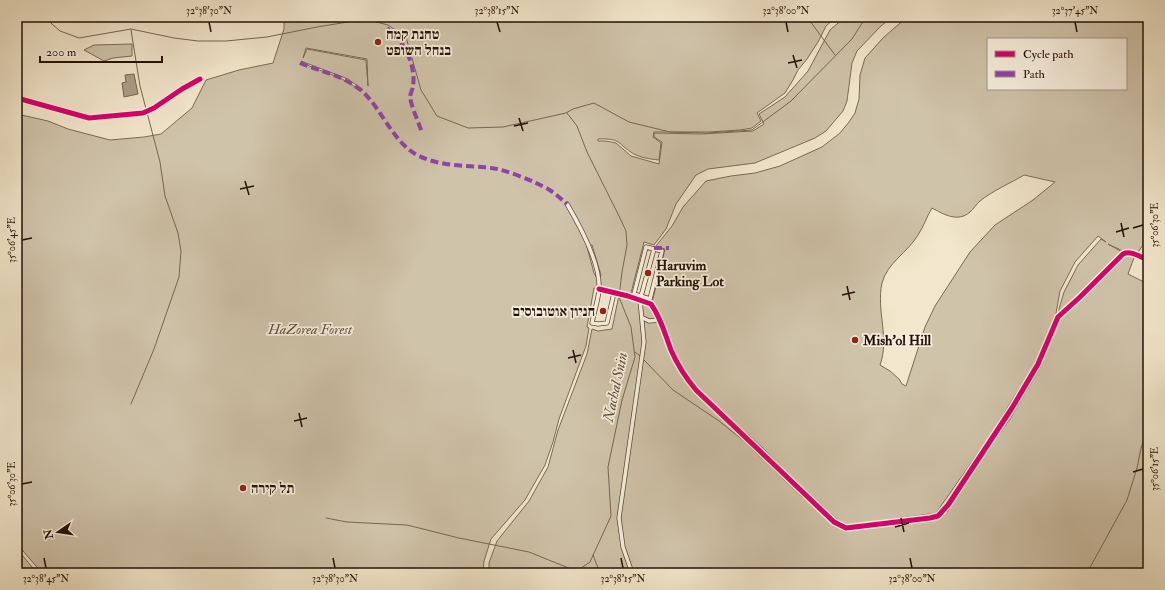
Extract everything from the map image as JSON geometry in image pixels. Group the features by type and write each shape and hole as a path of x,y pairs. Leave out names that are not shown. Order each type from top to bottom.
{"street":[{"path":"17,98 89,118 143,114 200,79"},
{"path":"568,204 593,258 597,274 599,289 592,323 608,324 614,293"},
{"path":"599,289 614,293 641,298 650,299 662,251 646,247 634,294 641,298 651,304 661,320 674,356 687,379 696,390 834,522 846,528 921,520 938,516 948,505 1012,408 1038,364 1058,317 1123,254 1131,253 1148,260"},
{"path":"632,573 623,547 619,518 643,353 644,342 641,298 654,249"},
{"path":"642,318 650,321 661,320"}],"green space":[{"name":"HaZorea Forest","path":"284,17 836,17 826,26 818,42 798,70 785,93 757,113 761,121 752,128 709,132 654,132 653,137 661,143 659,160 634,154 619,142 598,139 598,141 616,143 631,156 659,164 662,142 654,137 654,133 701,134 753,131 764,124 759,114 785,97 808,71 830,30 845,17 892,17 881,26 857,51 852,63 847,101 843,111 826,131 815,138 755,163 708,169 696,175 676,204 666,229 654,245 644,242 630,297 652,303 665,249 656,246 672,226 683,207 706,181 755,173 780,166 822,147 840,133 855,113 859,99 860,75 865,58 883,38 907,17 1139,17 1148,26 1148,237 1137,254 1123,251 1108,244 1122,252 1135,255 1128,274 1148,284 1146,288 1148,289 1148,573 489,573 489,563 497,541 529,501 548,467 558,430 587,354 592,329 598,331 612,329 619,295 594,288 587,327 589,328 586,346 559,419 545,465 525,500 491,539 484,561 483,573 42,573 17,544 17,114 48,121 68,129 110,140 161,134 192,108 206,80 239,70 273,63 284,29","holes":["306,48 367,59 368,86 366,60 307,49 303,58","301,61 348,79 363,90 335,76","1024,175 1055,182 1033,200 995,225 970,252 935,306 925,327 906,386 902,384 890,371 880,365 884,345 881,293 882,283 888,269 914,241 932,208 941,213 961,217 970,212 985,197","1098,236 1106,242 1101,239 1078,265 1064,292 1059,309 1059,323 1041,366 1010,419 948,511 938,519 847,531 841,529 827,519 806,499 686,380 669,348 688,379 697,389 763,448 790,476 845,526 936,513 990,436 1035,363 1055,319 1060,291 1075,262","592,245 601,275 598,280 594,273 587,247"]},
{"path":"132,44 132,56 113,58 104,61 84,50 94,45"},
{"path":"17,549 37,573 17,573"}],"shaded area":[{"path":"134,74 138,94 124,97 122,83 126,82 125,75"}],"waterway":[{"path":"44,17 60,31 79,38 131,29 174,38 198,41 226,41 267,37 317,27 360,20 369,20 388,25 406,37 421,90 437,116 468,128 503,127 566,113 573,109 594,103 629,122 670,132 708,133 752,130 791,101 852,39 864,20 868,17"},
{"path":"807,17 835,55"},
{"path":"131,30 140,86 160,162 165,196 178,233 181,251 179,277 154,349 131,404"},
{"name":"Nachal Snin","path":"567,113 577,126 587,152 626,231 627,245 619,297 631,327 635,357 622,400 608,467 611,516 590,562 574,573"},
{"name":"Nachal Snin","path":"635,352 640,356"},
{"path":"644,360 673,390 719,421 744,441 802,497"},
{"path":"1087,573 1127,500 1148,428"},
{"path":"326,518 347,522 407,525 459,538 529,552 576,571"},
{"path":"593,555 600,573"},
{"path":"17,565 24,573"}],"marked path":[{"path":"387,28 388,35 391,34 401,43 409,57 414,79 410,97 422,133"},
{"path":"300,63 341,78 363,92 377,108 403,144 410,151 419,156 428,160 446,164 491,168 512,173 548,189 567,204"},
{"path":"654,248 669,248"}],"cycle path":[{"path":"17,98 89,118 143,113 154,108 200,79"},
{"path":"599,289 628,296 651,304 660,320 676,360 685,376 696,390 834,522 846,528 938,516 948,505 1012,408 1038,364 1058,317 1123,254 1132,253 1148,260"}],"place":[{"name":"טחנת קמח בנחל השופט","path":"378,42"},
{"name":"Haruvim Parking Lot","path":"648,273"},
{"name":"חניון אוטובוסים","path":"603,311"},
{"name":"Mish'ol Hill","path":"855,340"},
{"name":"תל קירה","path":"243,488"}]}
